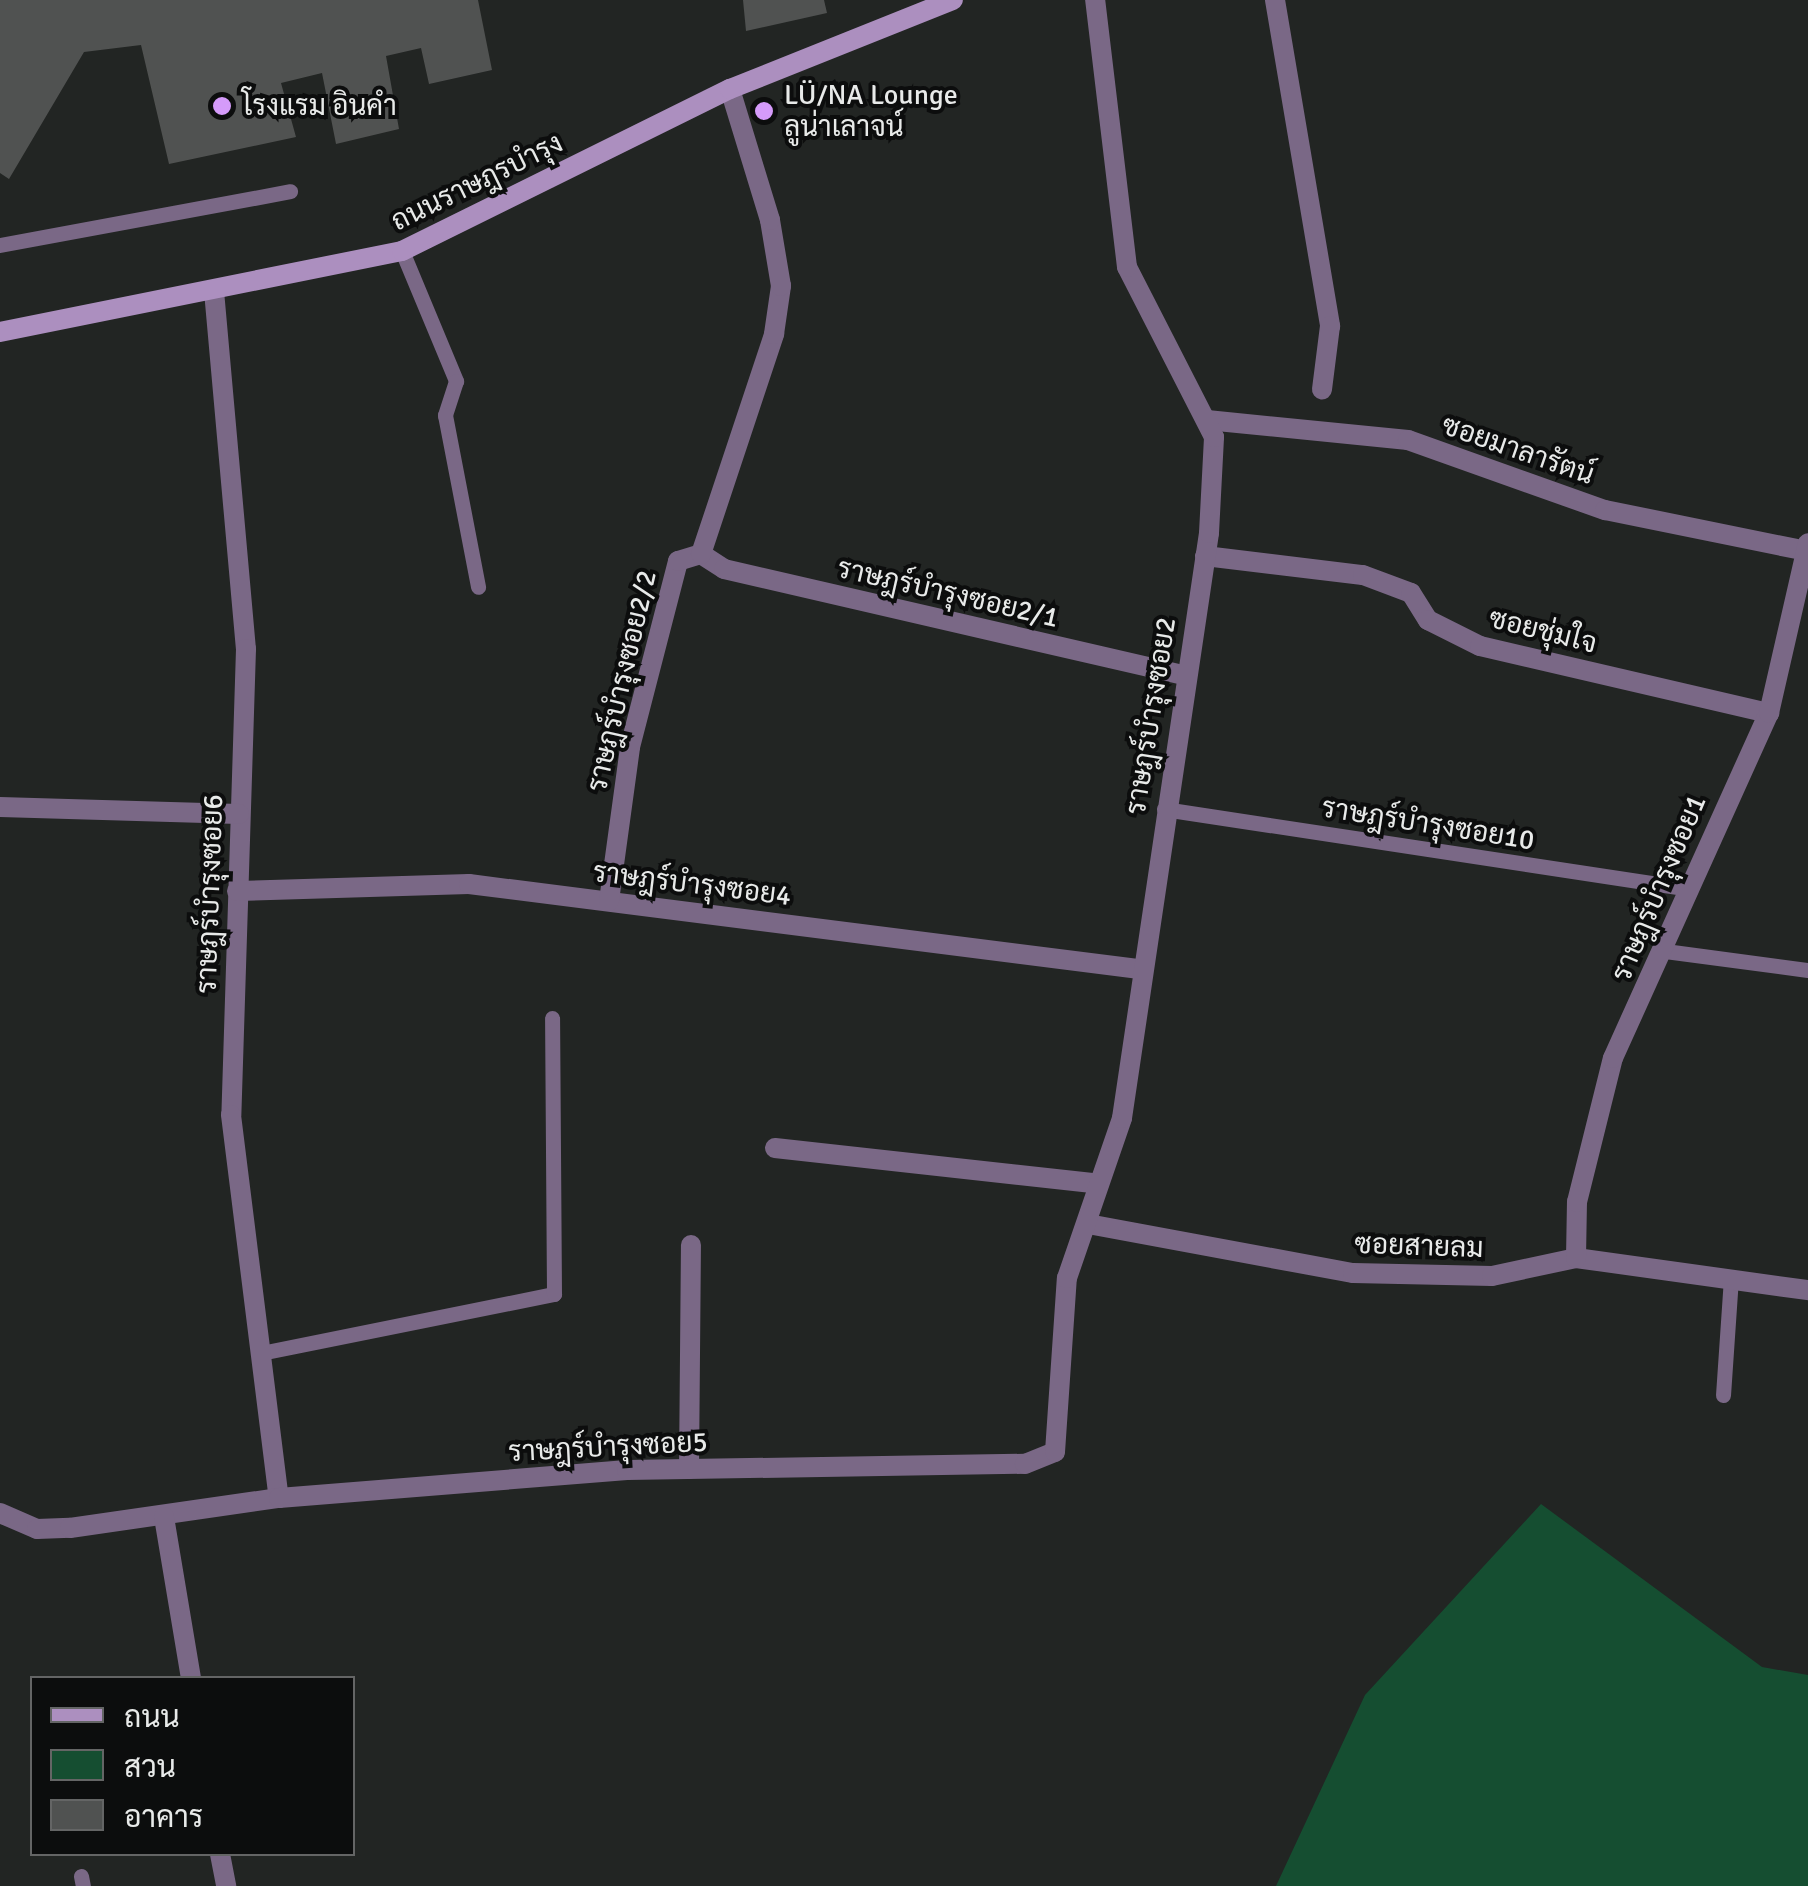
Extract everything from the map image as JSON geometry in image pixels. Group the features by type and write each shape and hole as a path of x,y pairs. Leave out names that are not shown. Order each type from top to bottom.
{"street":[{"name":"ถนนราษฎรบำรุง","path":"0,332 402,251 730,89 953,0"},
{"name":"ราษฎร์บำรุงซอย2","path":"1055,1452 1066,1278 1122,1118 1138,969 1205,556 1214,437 1127,267 1094,0"},
{"path":"1275,0 1330,326 1322,390"},
{"name":"ราษฎร์บำรุงซอย2/2","path":"609,901 630,747 678,561 701,554 774,334 780,286 730,89"},
{"name":"ราษฎร์บำรุงซอย6","path":"214,290 246,649 231,1115 279,1498"},
{"name":"ซอยมาลารัตน์","path":"1207,420 1408,440 1605,510 1807,551"},
{"name":"ราษฎร์บำรุงซอย1","path":"1576,1258 1577,1202 1613,1058 1665,951 1684,888 1769,713 1808,542"},
{"name":"ราษฎร์บำรุงซอย2/1","path":"701,554 724,568 1186,676"},
{"name":"ซอยชุ่มใจ","path":"1205,556 1363,575 1412,592 1428,620 1480,646 1769,713"},
{"path":"0,807 239,814"},
{"name":"ราษฎร์บำรุงซอย4","path":"237,891 469,884 1138,969"},
{"path":"775,1148 1098,1184"},
{"name":"ซอยสายลม","path":"1088,1224 1353,1273 1492,1276 1576,1258 1808,1290"},
{"path":"688,1469 691,1245"},
{"name":"ราษฎร์บำรุงซอย5","path":"0,1513 37,1529 164,1517 279,1498 688,1469 1025,1464 1055,1452"},
{"path":"164,1517 191,1676"},
{"path":"220,1856 226,1886"}],"lane":[{"path":"0,245 290,191"},
{"path":"402,251 456,381 445,415 478,588"},
{"name":"ราษฎร์บำรุงซอย10","path":"1164,809 1684,888"},
{"path":"1665,951 1808,970"},
{"path":"261,1354 554,1294 552,1018"},
{"path":"1723,1395 1731,1279"}],"green space":[{"path":"1541,1504 1762,1667 1808,1675 1808,1886 1276,1886 1365,1695"}],"building":[{"name":"โรงแรม อินคำ","path":"0,0 478,0 492,70 429,84 421,48 386,56 399,129 336,144 322,73 281,83 296,137 169,164 141,45 84,52 9,179 0,173"},
{"path":"743,0 824,0 827,13 746,31"}],"place":[{"name":"โรงแรม อินคำ","path":"222,106"},
{"name":"LÜ/NA Lounge ลูน่าเลาจน์","path":"764,111"}]}
